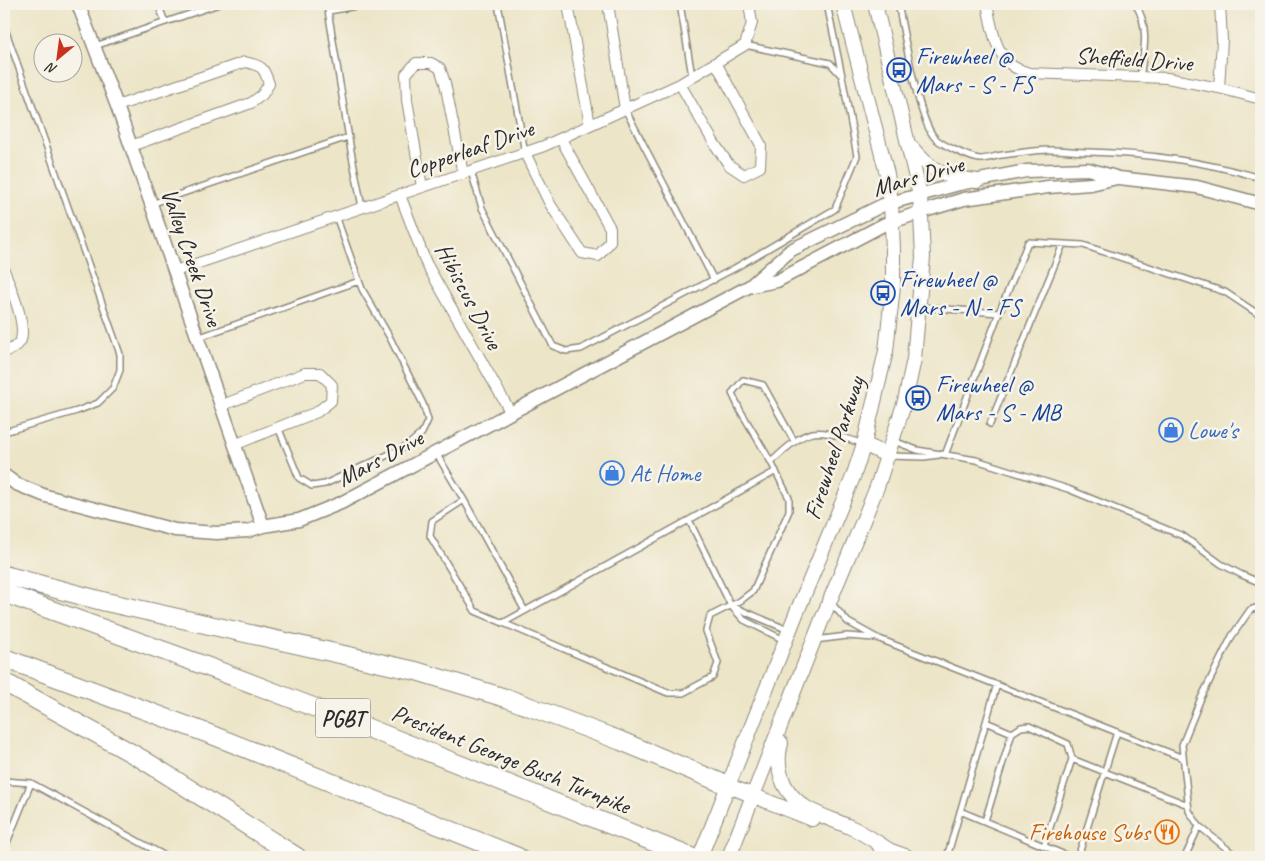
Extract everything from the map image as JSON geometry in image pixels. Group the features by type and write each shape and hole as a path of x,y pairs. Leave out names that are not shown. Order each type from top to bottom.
{"highway":[{"path":"4,575 106,602 416,670 509,699 621,741 729,786"},
{"name":"President George Bush Turnpike","path":"4,593 195,662 371,729 691,857"},
{"path":"4,658 212,735 518,857"},
{"path":"4,682 142,759 297,857"}],"main road":[{"name":"Firewheel Parkway","path":"700,857 788,636 829,539 864,444 886,351 893,286 891,203 882,157 842,4"},
{"name":"Firewheel Parkway","path":"731,852 814,640 877,487 905,401 914,359 924,257 920,195 875,4"},
{"path":"907,143 934,171 952,178 977,180"},
{"path":"864,444 888,456"},
{"path":"784,718 784,732 778,762 781,778 791,796 806,809 860,832 889,850"},
{"path":"729,786 908,857"}],"street":[{"name":"Valley Creek Drive","path":"78,4 117,106 263,526"},
{"path":"568,4 590,125"},
{"path":"608,4 625,109"},
{"path":"746,45 752,23 749,4"},
{"name":"Sheffield Drive","path":"987,4 994,38 1006,60 1014,67 1029,73 1167,78 1219,88 1261,99"},
{"path":"1219,88 1222,40 1220,4"},
{"name":"Copperleaf Drive","path":"174,271 467,173 561,139 680,84 746,45"},
{"path":"117,106 245,62 264,69 268,84 262,95 251,103 131,146"},
{"path":"422,187 406,100 406,74 416,63 431,63 440,68 467,173"},
{"path":"680,84 714,143 730,165 744,175 760,167 761,146 716,63"},
{"path":"525,153 550,204 582,253 598,256 610,242 610,228 561,139"},
{"name":"Mars Drive","path":"4,475 16,484 46,496 175,530 216,533 248,531 263,526 299,520 341,502 750,286 791,250 883,205 977,180 1026,171 1079,170 1088,170 1119,178 1197,187 1261,204"},
{"name":"Mars Drive","path":"750,286 777,281 892,222 964,199 1048,187 1091,184 1119,178"},
{"name":"Hibiscus Drive","path":"400,195 426,263 511,413"},
{"path":"4,270 22,320 20,341 12,349 4,352"},
{"path":"220,406 305,373 320,373 332,385 331,401 317,412 234,445"}],"lane":[{"path":"158,4 165,22"},
{"path":"94,47 219,4"},
{"path":"328,4 348,137 362,207"},
{"path":"329,11 367,4"},
{"path":"498,4 525,153"},
{"path":"680,4 692,77"},
{"path":"467,173 482,208 553,346 566,351 581,349 714,280 835,209 857,156 827,4"},
{"path":"898,4 909,56 929,130 936,139 945,145 979,159 1030,151 1053,150 1129,153 1180,159 1261,178"},
{"path":"1135,4 1138,8 1146,45 1140,77"},
{"path":"4,26 120,354 120,370 113,388 98,403 4,432"},
{"path":"746,45 830,63 842,76"},
{"path":"625,109 714,280"},
{"path":"151,204 348,137"},
{"path":"278,427 298,478 312,486 325,484 407,446 422,433 428,420 423,404 359,280 336,216"},
{"path":"945,455 999,312 1028,242 1083,245 1224,292 1261,316"},
{"path":"990,424 1063,244"},
{"path":"197,338 359,280"},
{"path":"918,307 999,312"},
{"path":"464,500 432,521 430,536 476,611 668,693 683,693 713,677 718,662 706,631 710,616 740,601 753,591 789,511 789,498 772,462 740,410 732,393 743,380 763,385 794,441"},
{"path":"772,462 794,441 808,433 822,432 864,444"},
{"path":"893,440 916,450 976,460 1068,489 1183,536 1221,564 1261,583"},
{"path":"435,453 464,500 526,611"},
{"path":"888,456 924,457 945,455"},
{"path":"503,623 776,471"},
{"path":"689,520 731,606 744,620 788,636"},
{"path":"830,602 848,622 877,638 1183,758"},
{"path":"731,606 788,636"},
{"path":"1237,857 1199,826 1189,811 1182,745 1201,698 1228,644 1250,610 1261,606"},
{"path":"814,640 847,636 877,638"},
{"path":"947,857 996,684"},
{"path":"986,722 1012,733"},
{"path":"985,822 1012,733 1021,727 1029,726 1068,744 1072,759 1044,846"},
{"path":"1078,857 1117,732"},
{"path":"1072,759 1188,805"},
{"path":"4,781 31,782 167,857"},
{"path":"4,850 31,782"},
{"path":"960,811 1070,857"},
{"path":"1185,857 1199,826"}],"place":[{"name":"Firewheel @ Mars - S - FS","path":"899,70"},
{"name":"Firewheel @ Mars - N - FS","path":"883,293"},
{"name":"Firewheel @ Mars - S - MB","path":"918,398"},
{"name":"Lowe's","path":"1171,430"},
{"name":"At Home","path":"612,473"},
{"name":"Firehouse Subs","path":"1167,832"}]}
